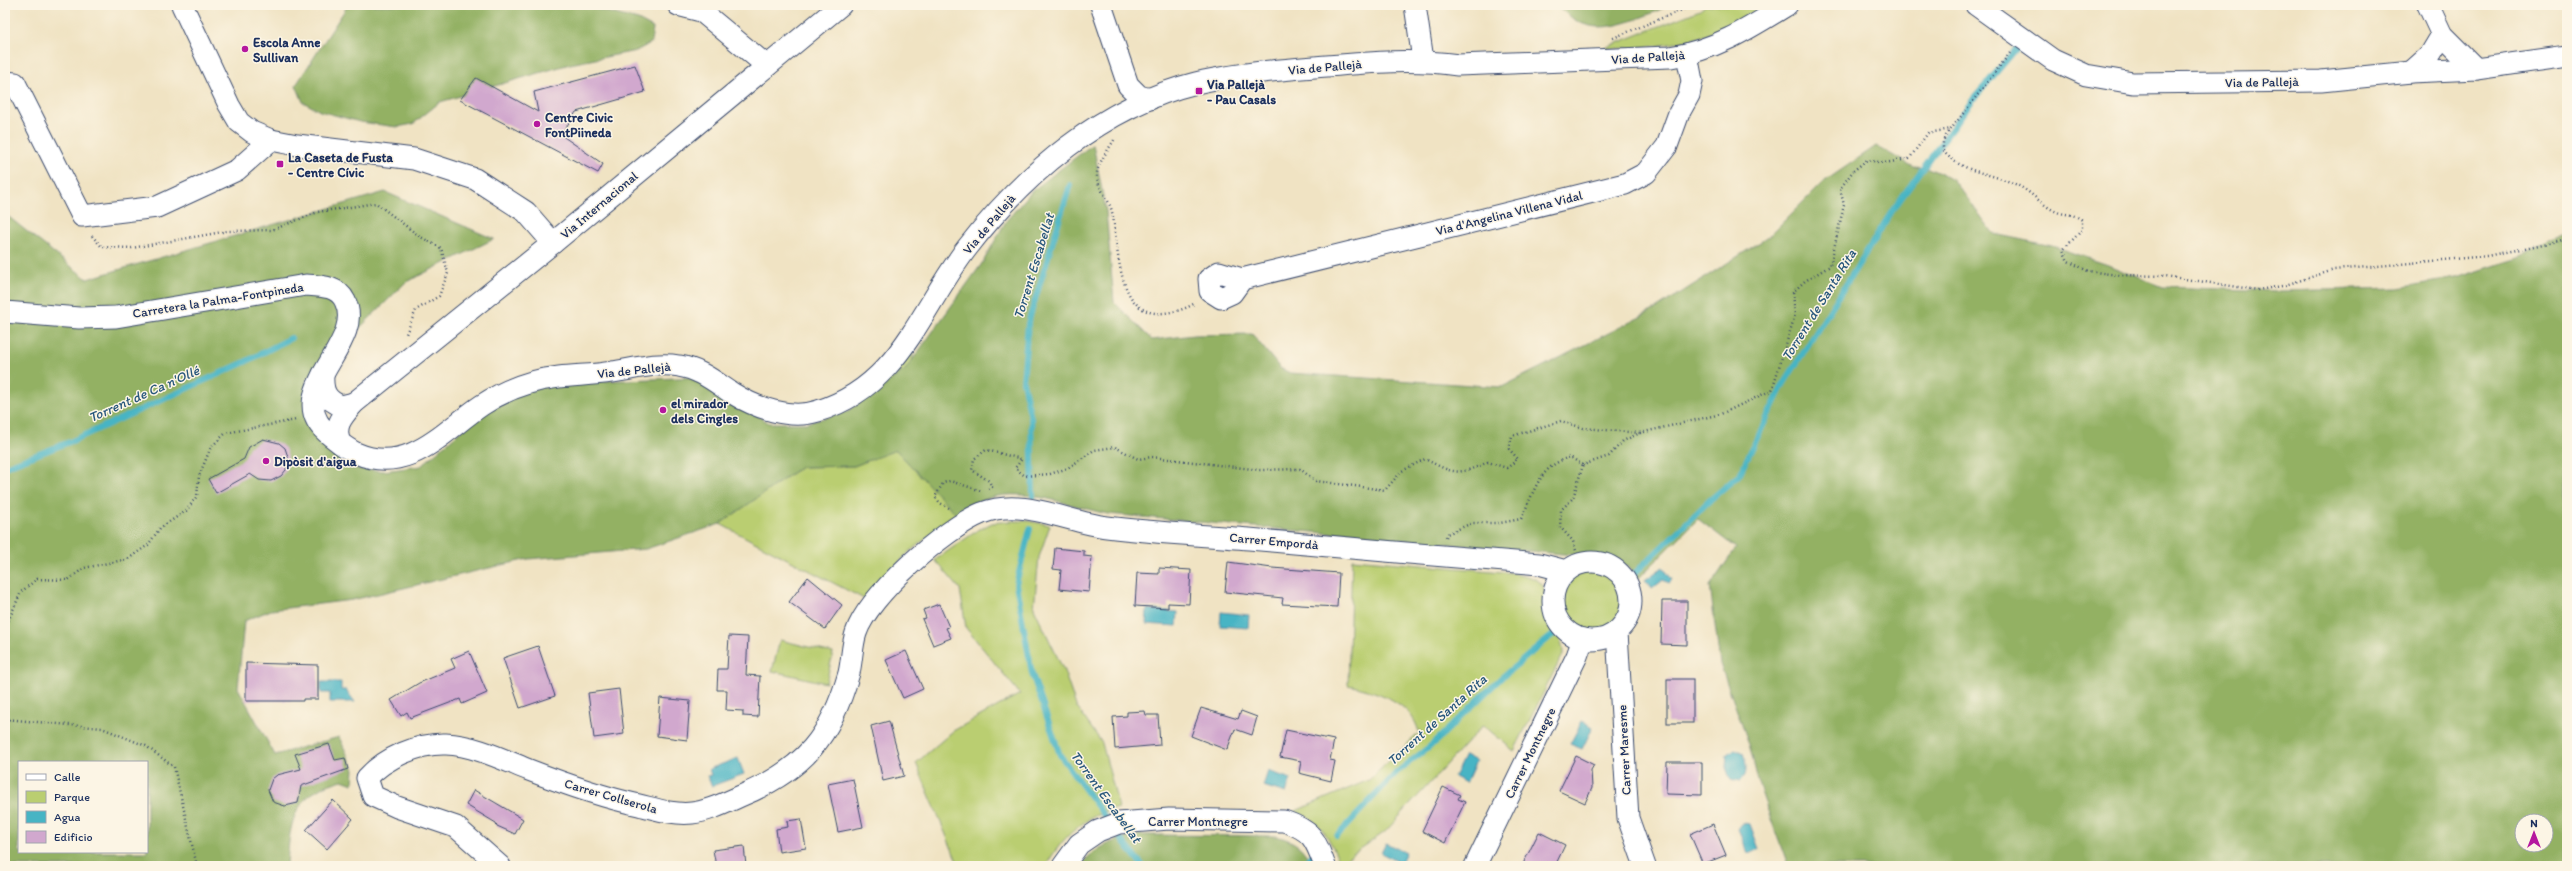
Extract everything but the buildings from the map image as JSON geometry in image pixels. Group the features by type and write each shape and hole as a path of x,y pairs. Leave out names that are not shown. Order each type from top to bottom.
{"street":[{"path":"182,5 229,105 240,122 252,132 271,140 414,159 475,179 526,212 553,243"},
{"path":"678,5 701,11 767,66"},
{"name":"Via Internacional","path":"340,443 336,434 340,418 354,403 553,243 841,5"},
{"path":"1102,5 1128,85 1139,96 1150,99"},
{"path":"1415,5 1424,60"},
{"name":"Via de Pallejà","path":"314,417 318,425 340,443 354,452 373,458 397,458 420,452 482,405 512,388 529,382 659,365 694,369 736,396 763,408 791,415 814,413 837,404 872,381 893,362 966,249 1018,190 1060,153 1121,114 1150,99 1197,83 1244,75 1358,63 1424,60 1458,65 1653,58 1688,55 1724,41 1787,5"},
{"name":"Via de Pallejà","path":"1976,5 2053,60 2086,75 2133,83 2321,81 2412,72 2476,69 2567,56"},
{"path":"2428,5 2442,35 2476,69"},
{"path":"2412,72 2430,55 2442,35"},
{"name":"Via d'Angelina Villena Vidal","path":"1210,292 1209,279 1219,272 1242,279 1636,180 1662,156 1689,95 1692,81 1688,55"},
{"path":"5,82 15,83 82,216 157,207 237,170 271,140"},
{"name":"Carretera la Palma-Fontpineda","path":"5,312 79,318 116,317 306,285 327,286 341,294 347,305 350,318 347,331 323,373"},
{"path":"323,373 322,387 328,398 342,406 354,403"},
{"path":"314,417 318,380 323,373"},
{"name":"Carrer Empordà","path":"976,516 1003,508 1024,508 1105,527 1573,568"},
{"name":"Carrer Collserola","path":"500,866 456,827 397,807 373,796 367,778 379,764 424,746 444,744 496,758 625,802 668,812 692,813 719,806 770,784 796,768 823,734 848,673 856,631 873,604 916,560 948,533 976,516"},
{"path":"1596,562 1610,566 1622,575 1630,588 1632,603 1628,618 1617,632 1606,638 1583,639 1562,626 1556,615 1553,598 1557,584 1573,568 1596,562"},
{"name":"Carrer Maresme","path":"1617,632 1628,818 1645,866"},
{"name":"Carrer Montnegre","path":"1475,866 1577,656 1583,639"},
{"name":"Carrer Montnegre","path":"1063,866 1079,844 1098,831 1119,823 1169,819 1284,821 1300,827 1314,837 1325,866"}],"path":[{"path":"1606,41 1694,5"},
{"path":"2020,37 1993,78 1951,129 1943,144 1946,153 1963,165 2019,186 2034,198 2060,213 2075,215 2082,220 2082,230 2062,250 2068,261 2088,271 2124,276 2165,276 2258,290 2282,286 2324,272 2487,256 2567,239"},
{"path":"1583,465 1609,456 1623,441 1640,433 1721,414 1772,390 1795,315 1793,292 1805,281 1830,266 1844,205 1840,189 1853,171 1867,160 1884,163 1909,159 1928,133 1951,129"},
{"path":"1103,161 1097,171 1098,186 1111,209 1121,277 1131,299 1140,309 1155,314 1175,312 1194,304 1210,292"},
{"path":"82,216 90,234 102,247 132,248 228,231 272,230 318,212 376,204 419,236 441,248 448,274 439,296 416,310 404,338 409,360"},
{"path":"5,628 20,592 37,579 68,580 84,568 128,559 148,545 160,528 186,511 197,496 199,476 211,447 226,433 314,417"},
{"path":"976,516 940,503 935,497 942,483 950,481 983,491 992,487 989,481 972,470 974,459 986,450 1022,459 1015,468 1025,476 1050,474 1068,468 1094,450 1115,447 1138,459 1158,457 1260,470 1300,469 1316,481 1385,490 1402,471 1425,459 1449,471 1468,471 1488,462 1507,468 1518,459 1509,449 1512,436 1561,421 1583,428 1640,433"},
{"path":"1439,556 1447,534 1472,523 1500,523 1520,518 1541,475 1556,462 1570,457 1583,465"},
{"path":"1573,568 1573,541 1560,527 1561,510 1573,498 1583,465"},
{"path":"5,720 102,728 146,746 174,768 197,866"}],"green space":[{"path":"348,5 582,5 638,20 653,28 651,43 636,51 570,64 440,102 413,124 397,127 360,122 320,111 303,102 296,85"},
{"path":"1558,5 1668,5 1657,11 1625,23 1604,27 1594,27 1576,21"},
{"path":"1706,5 1765,5 1744,18 1706,35 1648,47 1602,49 1700,10"},
{"path":"1093,144 1106,211 1114,302 1152,340 1194,335 1252,334 1280,368 1290,373 1502,387 1654,310 1768,237 1822,183 1876,146 1914,167 1928,168 1953,179 1994,234 2052,246 2108,265 2162,287 2279,291 2398,288 2456,278 2512,260 2567,238 2567,866 1788,866 1760,789 1749,744 1720,664 1710,586 1736,548 1698,519 1635,582 1632,573 1626,566 1619,561 1601,556 1574,555 1108,514 1044,498 1028,496 996,496 977,502 956,514 896,450 854,466 801,467 720,524 646,549 528,559 352,600 271,610 244,621 238,688 275,755 339,737 354,769 353,784 342,780 328,785 307,797 300,805 292,824 287,866 5,866 5,214 87,279 385,192 494,239 406,282 306,381 309,428 349,468 384,471 421,466 506,391 578,382 701,377 769,423 807,423 848,411 905,370 983,262 1006,221 1032,191"},
{"path":"914,340 911,377 906,380 879,384"},
{"path":"896,449 956,514 909,552 864,599 720,524 801,467 854,466"},
{"path":"1028,521 1050,525 1039,557 1034,608 1064,671 1076,706 1102,743 1119,808 1096,816 1076,829 1059,846 1046,866 959,866 916,763 953,731 1020,694 966,628 960,589 935,560 978,530 992,523"},
{"path":"1352,559 1514,573 1535,579 1540,583 1545,592 1547,607 1562,643 1563,654 1514,751 1483,725 1385,832 1340,863 1328,838 1317,824 1302,815 1293,812 1369,780 1419,733 1415,722 1401,705 1380,694 1348,685"},
{"path":"1587,570 1599,570 1615,579 1622,589 1624,601 1622,613 1615,623 1599,632 1587,632 1576,627 1567,618 1562,607 1562,595 1567,584 1576,575"},
{"path":"780,640 833,653 826,683 772,671"},
{"path":"1138,835 1276,836 1288,840 1302,849 1309,859 1311,866 1080,866 1092,854 1106,845 1121,839"}],"water":[{"path":"1663,567 1672,580 1669,583 1663,580 1652,589 1645,580"},
{"path":"1147,609 1178,612 1177,626 1146,624"},
{"path":"1221,612 1249,615 1248,628 1220,626"},
{"path":"321,682 341,682 341,690 346,690 355,702 330,702 330,693 321,693"},
{"path":"1582,721 1593,727 1582,749 1570,744"},
{"path":"1735,749 1743,753 1746,764 1745,775 1740,781 1730,779 1726,767 1727,755"},
{"path":"1465,755 1476,761 1466,783 1454,777"},
{"path":"738,758 744,774 712,786 707,776 711,775 709,769"},
{"path":"1268,771 1291,779 1286,793 1263,786"},
{"path":"1742,823 1750,824 1759,849 1748,853 1738,830"},
{"path":"1386,843 1406,853 1401,863 1381,853"}],"waterway":[{"name":"Torrent de Santa Rita","path":"1635,573 1711,499 1739,475 1783,385 1894,208 1972,101 2021,43"},
{"name":"Torrent Escabellat","path":"1033,497 1031,418 1023,382 1028,323 1070,185"},
{"name":"Torrent de Ca n'Ollé","path":"5,467 72,441 245,362 291,338"},
{"name":"Torrent Escabellat","path":"1030,529 1016,584 1032,674 1060,755 1124,843 1143,866"},
{"name":"Torrent de Santa Rita","path":"1337,836 1397,772 1434,743 1502,677 1560,629"},
{"name":"Torrent de Santa Rita","path":"1301,866 1314,853"}],"place":[{"name":"Escola Anne Sullivan","path":"245,49"},
{"name":"Via Pallejà - Pau Casals","path":"1199,91"},
{"name":"Centre Civic FontPiineda","path":"537,124"},
{"name":"La Caseta de Fusta - Centre Cívic","path":"280,164"},
{"name":"el mirador dels Cingles","path":"663,410"},
{"name":"Dipòsit d'aigua","path":"266,461"}]}
